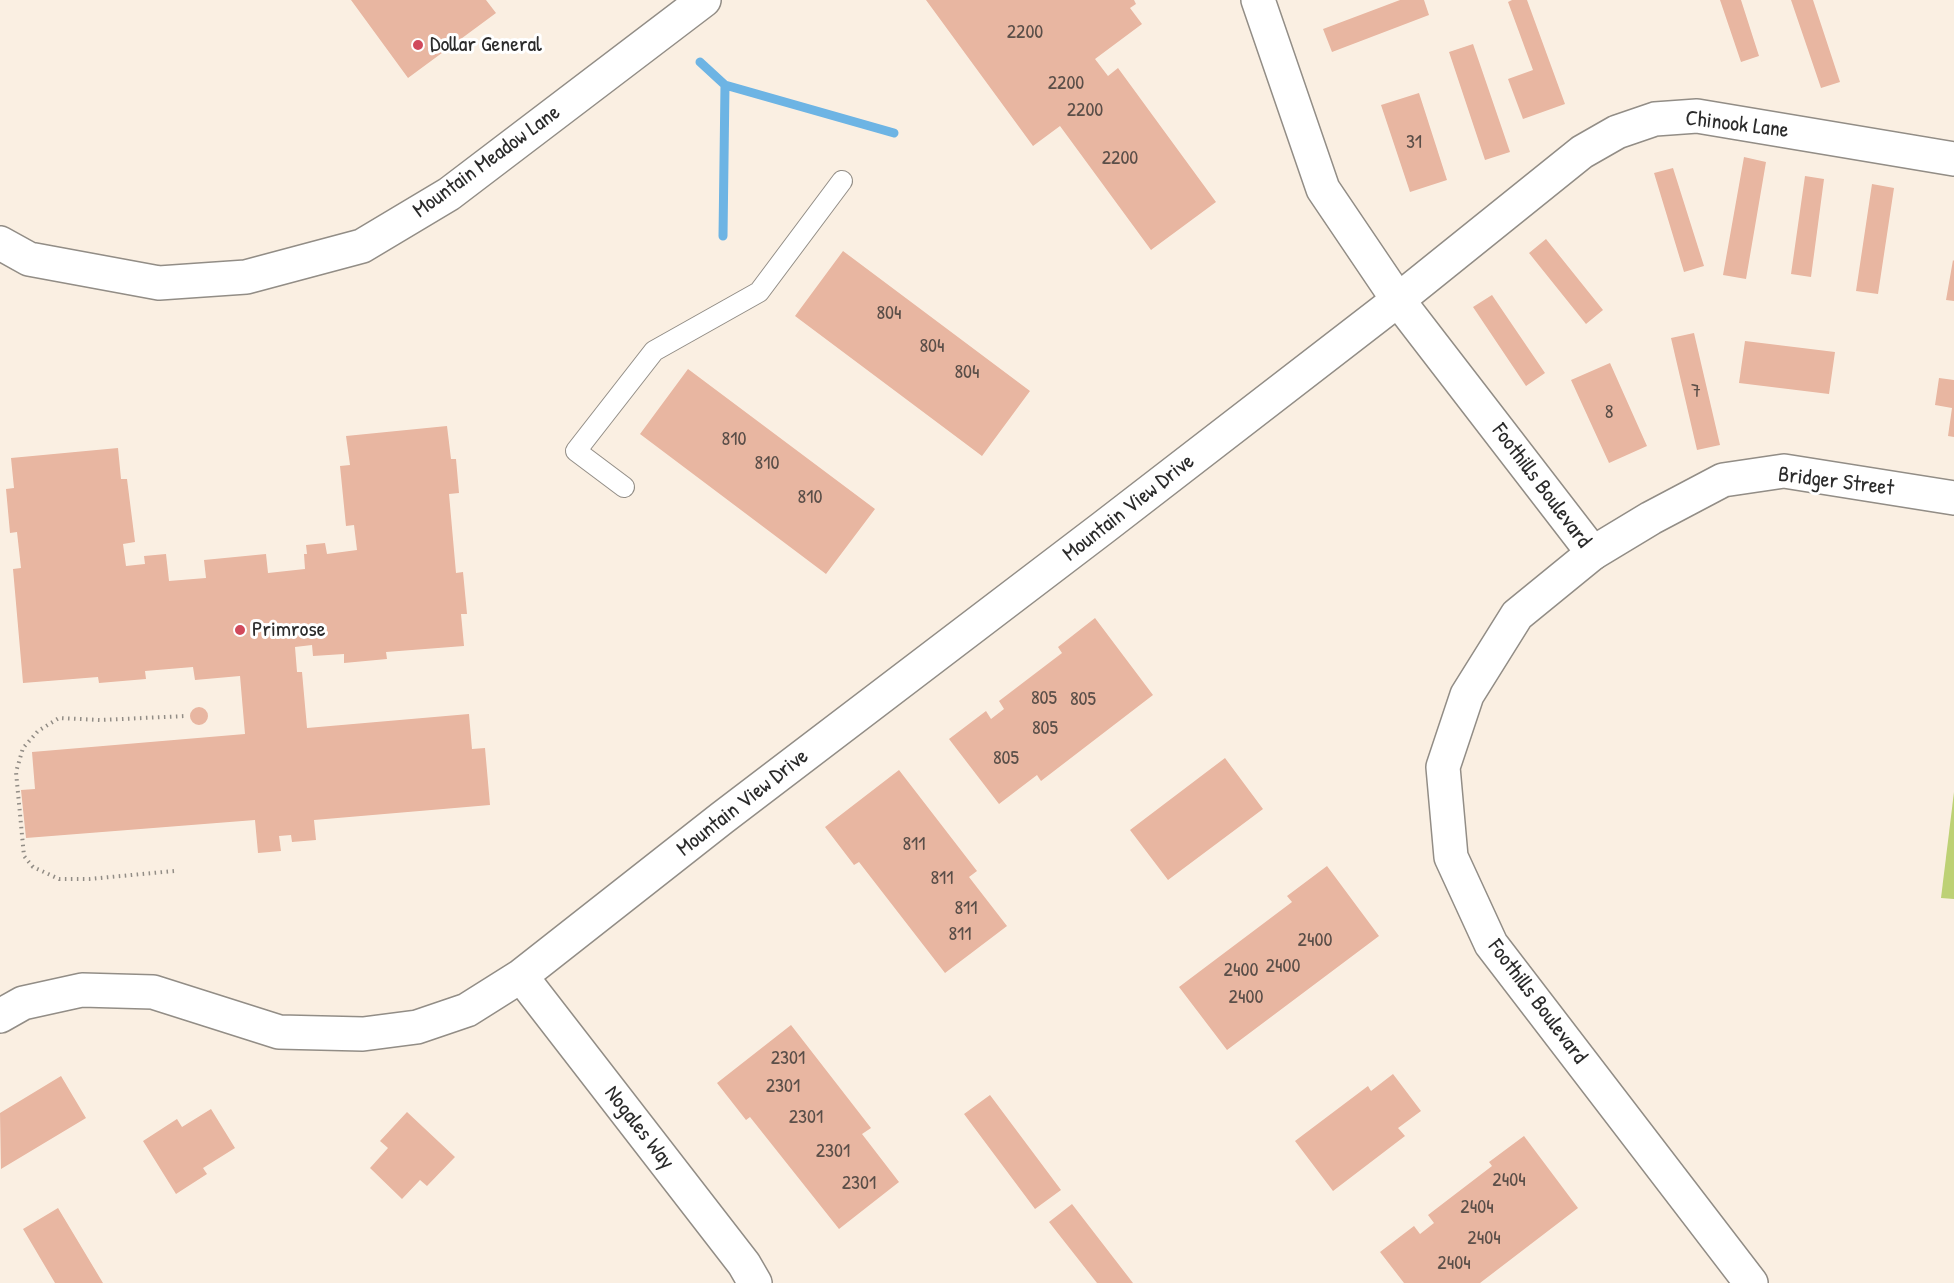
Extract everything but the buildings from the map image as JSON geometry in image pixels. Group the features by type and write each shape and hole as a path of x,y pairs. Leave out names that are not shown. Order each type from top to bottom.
{"street":[{"name":"Mountain Meadow Lane","path":"0,243 29,259 159,283 246,277 362,246 449,195 704,0"},
{"name":"Foothills Boulevard","path":"1258,0 1323,189 1398,300 1593,553 1517,615 1467,694 1443,767 1451,857 1491,944 1751,1283"},
{"name":"Chinook Lane","path":"1398,300 1582,152 1617,132 1655,119 1696,116 1954,159"},
{"name":"Mountain View Drive","path":"0,1016 23,1003 82,990 153,992 279,1032 363,1034 417,1027 467,1010 521,976 731,811 1398,300"},
{"name":"Bridger Street","path":"1593,553 1651,518 1723,480 1784,471 1954,498"},
{"name":"Nogales Way","path":"521,976 744,1264 755,1283"}],"lane":[{"path":"624,487 576,451 654,351 759,292 842,181"}],"path":[{"path":"174,871 89,879 59,879 33,867 24,856 16,772 23,748 38,731 59,718 99,720 186,716"}],"green space":[{"path":"1954,792 1954,899 1941,898"}],"waterway":[{"path":"700,62 725,85 723,236"},
{"path":"725,85 894,133"}],"place":[{"name":"Dollar General","path":"418,45"},
{"name":"Primrose","path":"240,630"}]}
